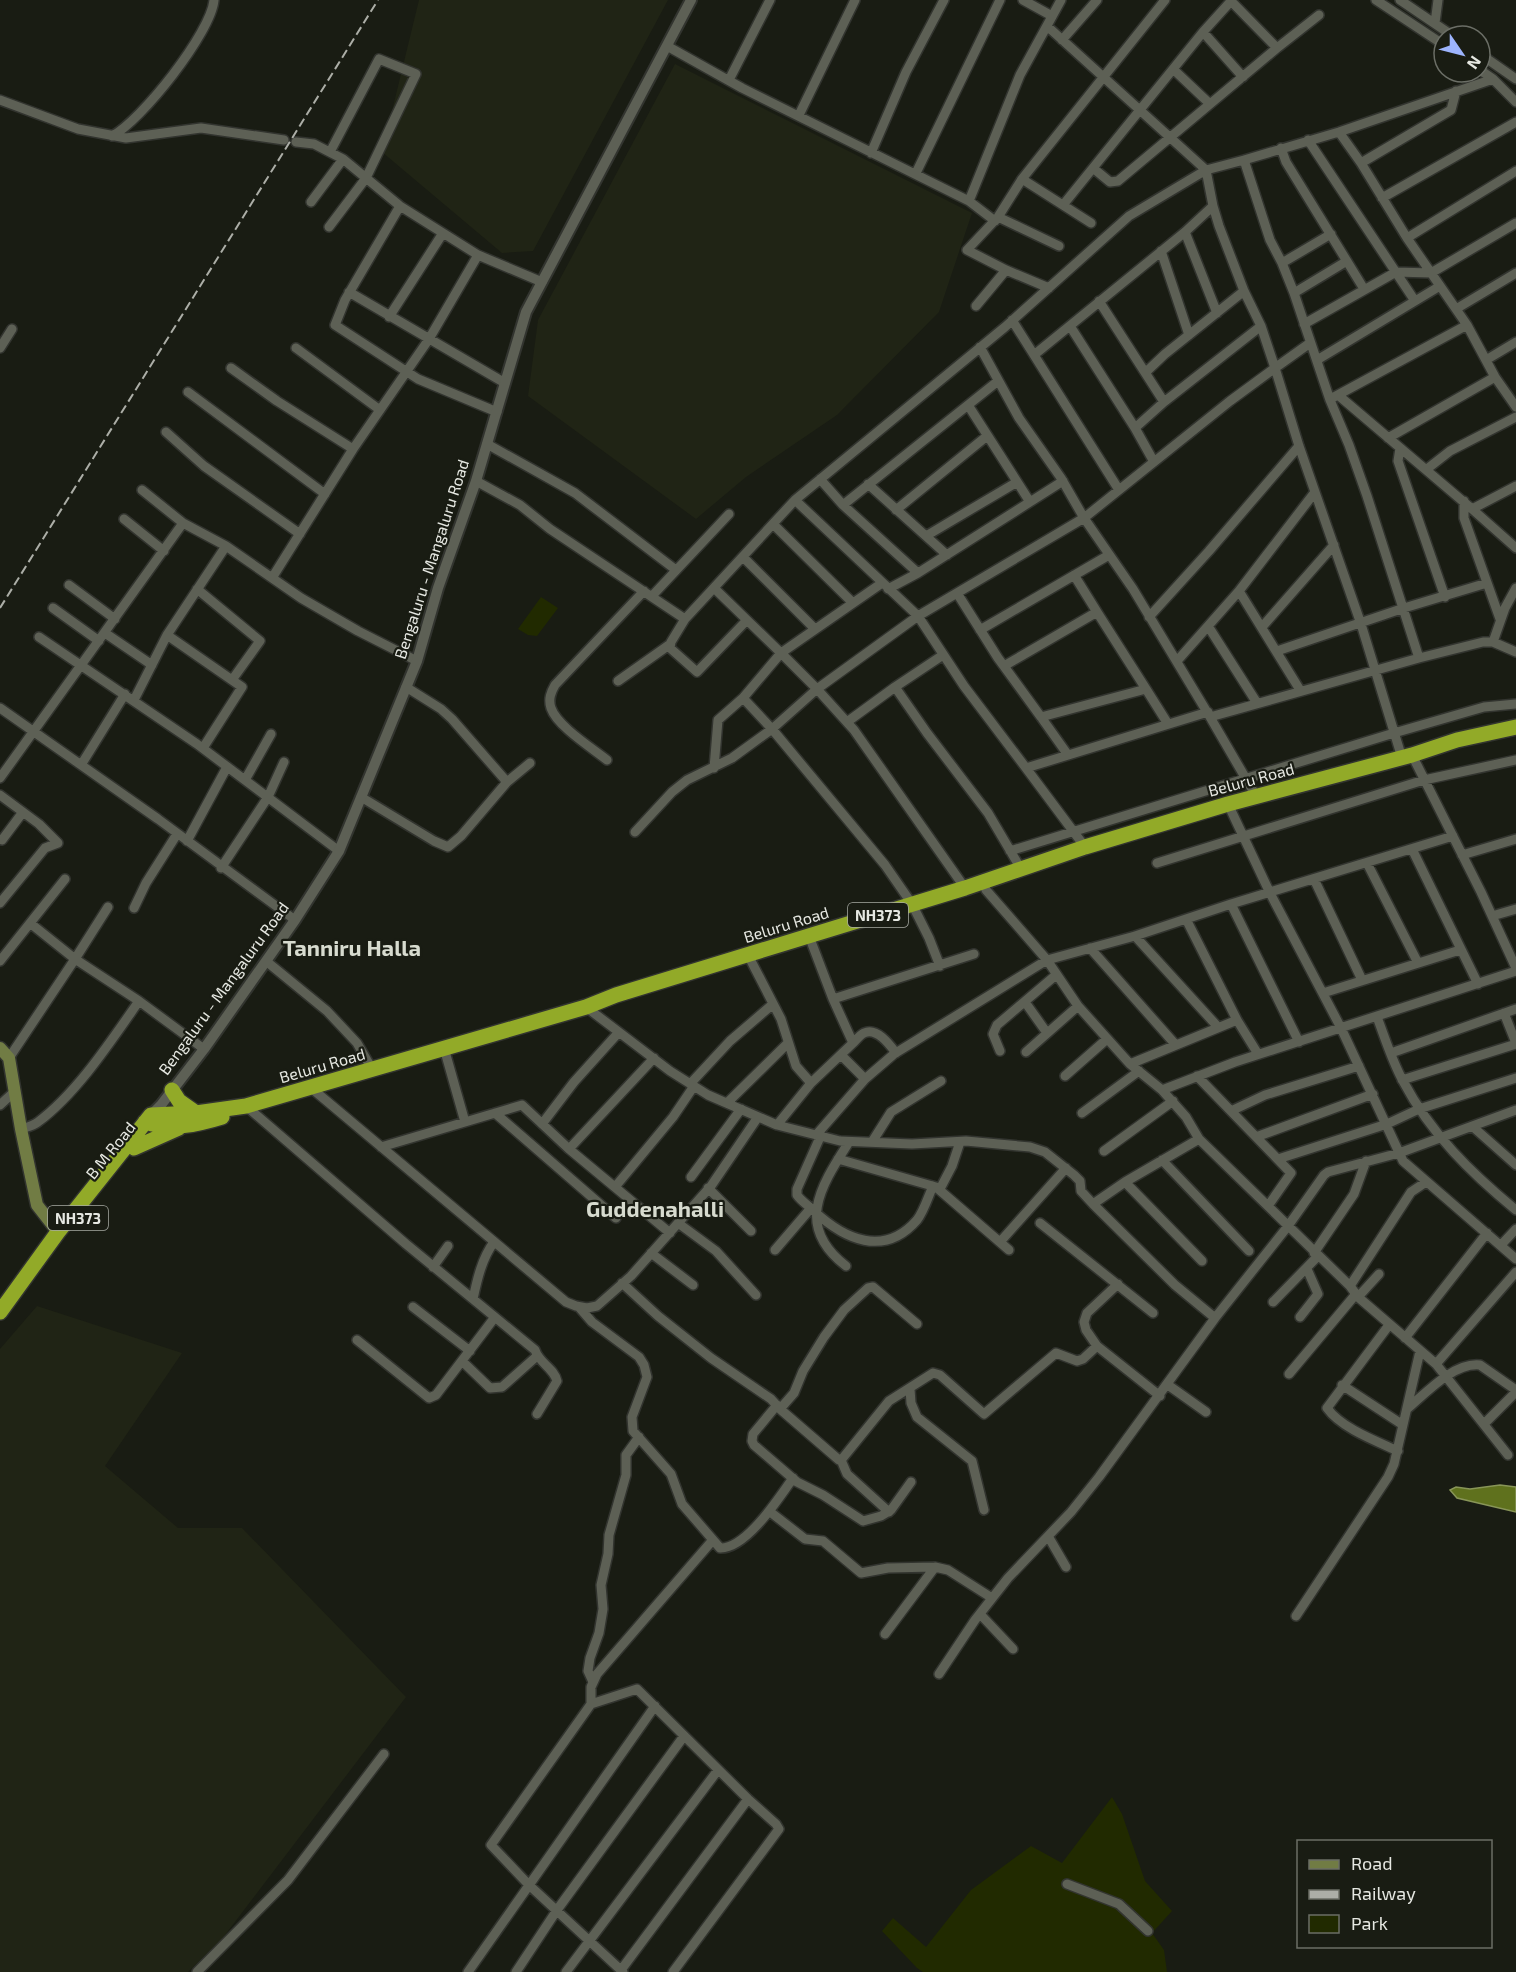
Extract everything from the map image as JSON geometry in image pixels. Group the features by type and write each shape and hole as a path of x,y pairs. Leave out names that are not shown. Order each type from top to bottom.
{"highway":[{"name":"Beluru Road","path":"154,1116 243,1106 310,1087 586,1007 616,995 965,888 1085,847 1228,804 1407,757 1457,740 1516,727"},
{"path":"172,1090 179,1101 196,1113"},
{"name":"Beluru Road","path":"154,1116 182,1126 200,1124 233,1113 243,1106"},
{"name":"B M Road","path":"0,1324 134,1148 154,1116"},
{"name":"Bengaluru - Mangaluru Road","path":"0,1312 58,1232 154,1116"},
{"path":"134,1148 182,1126"}],"main road":[{"path":"0,1048 9,1058 37,1205 58,1232"}],"street":[{"path":"112,136 122,130 152,100 179,67 208,21 214,0"},
{"name":"Bengaluru - Mangaluru Road","path":"154,1116 295,920 339,851 417,661 438,588 476,481 526,312 691,0"},
{"path":"729,80 770,0"},
{"path":"799,115 855,0"},
{"path":"872,153 906,72 944,0"},
{"path":"916,173 1000,0"},
{"path":"1023,0 1052,16"},
{"path":"969,201 1020,75 1061,0"},
{"path":"1062,40 1097,0"},
{"path":"1049,288 967,251 996,219 1022,179 1165,0"},
{"path":"1376,0 1432,37"},
{"path":"1400,0 1435,23 1438,0"},
{"path":"1063,206 1139,110 1231,1 1277,48"},
{"path":"1093,168 1114,183 1319,15"},
{"path":"1047,26 1206,170 1213,206 1244,291 1261,326 1299,446 1361,624 1394,733 1407,757 1424,780 1453,836 1516,969 1478,984 1258,1054 1162,1090"},
{"path":"1203,33 1243,77"},
{"path":"667,46 872,153 916,173 969,201 996,219 1059,246"},
{"path":"329,227 366,178 416,74 379,59 330,152"},
{"path":"1492,62 1516,79"},
{"path":"1173,69 1210,104"},
{"path":"618,681 669,645 685,619 795,500 1012,320 1129,216 1206,170 1339,132 1493,79 1516,102"},
{"path":"1361,163 1451,110 1456,91"},
{"path":"0,100 78,129 126,138 201,128 284,140"},
{"path":"1382,198 1516,122"},
{"path":"1339,132 1407,238 1467,325 1495,377 1516,407"},
{"path":"1308,140 1415,302"},
{"path":"296,142 314,144 343,159 400,206 478,255 542,282"},
{"path":"1281,148 1286,162 1364,289"},
{"path":"311,202 343,159"},
{"path":"1245,160 1270,240 1282,263 1310,343 1334,397 1419,658"},
{"path":"1407,238 1516,171"},
{"path":"1022,179 1091,223"},
{"path":"400,206 349,292 336,326 418,379 497,412"},
{"path":"1034,355 1185,232 1213,206"},
{"path":"1304,324 1396,272 1431,273 1516,224"},
{"path":"1185,232 1217,313"},
{"path":"389,317 443,233"},
{"path":"1282,263 1331,234"},
{"path":"1161,251 1189,335"},
{"path":"272,578 353,448 408,372 478,255"},
{"path":"1294,293 1347,261"},
{"path":"976,306 1006,270"},
{"path":"1456,309 1516,273"},
{"path":"1317,360 1440,286"},
{"path":"1146,372 1244,291"},
{"path":"349,292 506,383"},
{"path":"1099,301 1164,402"},
{"path":"1012,320 1119,490"},
{"path":"1334,397 1467,325"},
{"path":"1070,326 1154,462"},
{"path":"1135,428 1164,402 1261,326"},
{"path":"0,348 12,329"},
{"path":"1486,360 1516,342"},
{"path":"635,832 672,792 687,780 732,758 772,729 817,689 918,616 1084,518 1230,401 1310,343"},
{"path":"980,347 1019,418 1063,481 1084,518 1149,616 1256,796"},
{"path":"297,348 380,410"},
{"path":"231,369 277,401 353,448"},
{"path":"1388,438 1495,377"},
{"path":"843,504 998,381"},
{"path":"188,392 325,494"},
{"path":"1334,397 1427,469 1516,548"},
{"path":"968,405 1030,502"},
{"path":"1427,469 1450,451 1516,417"},
{"path":"166,432 204,466 300,534"},
{"path":"896,510 987,436"},
{"path":"487,444 575,493 676,570"},
{"path":"1149,616 1209,551 1299,446"},
{"path":"1401,448 1398,461 1445,597"},
{"path":"820,478 843,504 918,573"},
{"path":"476,481 520,505 550,529 685,619"},
{"path":"714,768 718,720 743,698 781,653 853,603 885,586 918,573 1063,481"},
{"path":"926,536 1017,482"},
{"path":"868,484 947,555"},
{"path":"1472,509 1516,486"},
{"path":"142,490 183,523 226,546 310,604 417,661"},
{"path":"1177,661 1239,591 1315,492"},
{"path":"795,500 918,616 964,687 1085,847"},
{"path":"1464,501 1464,518 1500,619"},
{"path":"607,760 556,717 550,706 549,696 555,685 648,593 676,570 729,514"},
{"path":"124,519 164,551"},
{"path":"0,778 183,523"},
{"path":"773,524 853,603"},
{"path":"1262,627 1334,545"},
{"path":"134,700 167,635 226,546"},
{"path":"980,630 1109,555"},
{"path":"743,556 815,629"},
{"path":"1074,575 1168,724"},
{"path":"1277,651 1487,583"},
{"path":"69,585 115,619"},
{"path":"714,588 817,689 847,722 965,888"},
{"path":"1493,642 1500,619 1516,588"},
{"path":"197,589 260,641 232,680"},
{"path":"1239,591 1300,690"},
{"path":"957,593 1004,666 1068,755"},
{"path":"52,608 99,641"},
{"path":"1004,666 1097,612"},
{"path":"669,645 697,672 747,620"},
{"path":"1208,626 1257,703"},
{"path":"105,633 152,664"},
{"path":"167,635 242,687 203,748"},
{"path":"39,637 203,748 339,851"},
{"path":"1026,768 1168,724 1257,703 1375,669 1483,642 1493,642 1516,652"},
{"path":"847,722 943,655"},
{"path":"406,687 441,708 507,782"},
{"path":"895,687 988,813 1021,869"},
{"path":"1041,717 1146,689"},
{"path":"81,765 125,694"},
{"path":"743,698 772,729 885,865 912,904 940,966"},
{"path":"1010,852 1394,733 1484,707 1516,704"},
{"path":"0,723 4,710 295,920"},
{"path":"245,780 271,734"},
{"path":"1157,863 1424,780 1516,760"},
{"path":"221,868 268,797 284,762"},
{"path":"361,797 448,847 507,782 530,763"},
{"path":"187,841 227,766"},
{"path":"0,795 58,843 45,848 0,903"},
{"path":"1228,804 1270,893 1341,1028 1387,1124 1398,1154 1426,1182 1516,1259"},
{"path":"2,840 23,812"},
{"path":"134,908 146,883 177,834"},
{"path":"960,1142 952,1166 917,1220 890,1239 862,1242 828,1224 800,1199 796,1192 819,1134 865,1079 897,1053 1047,960 1135,936 1453,836"},
{"path":"1462,855 1516,839"},
{"path":"1412,849 1478,984"},
{"path":"1367,862 1418,963"},
{"path":"0,961 65,879"},
{"path":"1314,879 1362,980"},
{"path":"983,882 986,890 1047,960 1078,1006 1107,1039 1130,1064 1173,1101 1199,1139 1389,1325 1436,1364 1508,1455"},
{"path":"1231,904 1299,1041"},
{"path":"9,1058 108,906"},
{"path":"1492,916 1516,909"},
{"path":"1186,919 1237,1020 1258,1054"},
{"path":"30,923 75,959 140,1001 204,1049"},
{"path":"809,936 853,1043"},
{"path":"1135,936 1218,1027"},
{"path":"1090,948 1175,1044"},
{"path":"1323,993 1460,950"},
{"path":"833,999 974,954"},
{"path":"748,955 781,1019 796,1066 811,1083"},
{"path":"266,961 327,1011 357,1043 372,1069"},
{"path":"1000,1051 993,1034 994,1029 1056,975"},
{"path":"21,1129 36,1124 60,1102 95,1061 140,1001"},
{"path":"1025,1002 1047,1033"},
{"path":"615,1187 673,1118 692,1085 730,1041 773,1004"},
{"path":"1026,1052 1078,1006"},
{"path":"586,1007 692,1085 777,1125 849,1142 912,1144 960,1142 1030,1147 1045,1152 1080,1181 1081,1191 1175,1285 1215,1318"},
{"path":"1391,1053 1516,1009"},
{"path":"1402,1080 1516,1044 1504,1013"},
{"path":"1377,1017 1402,1080 1439,1138 1516,1210"},
{"path":"1130,1064 1237,1020"},
{"path":"542,1124 574,1082 619,1032"},
{"path":"777,1125 811,1083 864,1033 872,1033 886,1040 897,1053"},
{"path":"1065,1076 1107,1039"},
{"path":"727,1103 788,1044"},
{"path":"444,1048 465,1122"},
{"path":"841,1055 865,1079"},
{"path":"569,1149 654,1058"},
{"path":"1231,1111 1265,1095 1359,1066"},
{"path":"1082,1113 1139,1071"},
{"path":"1197,1076 1291,1173 1268,1206"},
{"path":"1278,1159 1387,1124 1419,1109 1516,1078"},
{"path":"872,1142 891,1112 941,1081"},
{"path":"310,1087 566,1302 587,1308 597,1305 622,1283 678,1223 733,1156 758,1117"},
{"path":"0,1105 14,1092"},
{"path":"1256,1137 1373,1094"},
{"path":"1104,1150 1173,1101"},
{"path":"381,1147 522,1105 569,1149 669,1233"},
{"path":"243,1106 535,1350 537,1356 555,1373 557,1381 537,1414"},
{"path":"691,1176 741,1109"},
{"path":"939,1674 1008,1578 1071,1512 1160,1396 1215,1318 1288,1226 1324,1175 1366,1161 1398,1154 1515,1112"},
{"path":"495,1113 616,1218"},
{"path":"1472,1126 1516,1165"},
{"path":"1093,1204 1125,1182 1199,1139"},
{"path":"846,1266 829,1251 817,1228 814,1211 824,1181 849,1142"},
{"path":"837,1160 936,1188 1009,1250"},
{"path":"1162,1160 1250,1251"},
{"path":"1273,1302 1307,1269 1354,1194 1366,1161"},
{"path":"1000,1242 1065,1168"},
{"path":"1125,1182 1202,1261"},
{"path":"1289,1374 1355,1292 1411,1192 1426,1182"},
{"path":"708,1188 751,1231"},
{"path":"775,1250 814,1211"},
{"path":"678,1223 716,1251 756,1295"},
{"path":"1040,1223 1153,1313"},
{"path":"1501,1245 1516,1229"},
{"path":"1405,1338 1487,1233"},
{"path":"472,1299 488,1249 494,1242"},
{"path":"433,1267 448,1246"},
{"path":"651,1253 693,1286"},
{"path":"1300,1317 1318,1294 1307,1269"},
{"path":"1436,1364 1516,1272"},
{"path":"1355,1292 1379,1274"},
{"path":"622,1283 658,1316 711,1358 771,1399 836,1459 841,1460"},
{"path":"1118,1284 1086,1313 1084,1322 1086,1330 1097,1346 1160,1396"},
{"path":"911,1482 889,1512 863,1521 793,1479 752,1441 753,1434 794,1393 803,1371 844,1310 868,1288 873,1287 917,1324"},
{"path":"413,1307 470,1351"},
{"path":"579,1307 592,1322 639,1357 644,1365 647,1377 631,1425 633,1431 671,1474 682,1504 720,1548 730,1546 757,1526 793,1479"},
{"path":"357,1340 429,1398 436,1395 495,1317"},
{"path":"1389,1325 1327,1408 1364,1436 1398,1451"},
{"path":"841,1460 889,1401 897,1394 910,1389 935,1373 984,1414 1056,1353 1077,1361 1083,1359 1097,1346"},
{"path":"1296,1616 1388,1478 1398,1451 1420,1351"},
{"path":"462,1361 490,1388 495,1389 502,1387 537,1356"},
{"path":"1407,1409 1458,1368 1474,1364 1480,1365 1516,1391 1484,1424"},
{"path":"1168,1385 1206,1412"},
{"path":"1342,1385 1403,1425"},
{"path":"910,1389 911,1403 917,1417 972,1461 984,1510"},
{"path":"639,1437 626,1455 626,1475 609,1535 608,1554 601,1585 603,1609 588,1671 593,1682 591,1704 491,1845 529,1885 622,1971 748,1799"},
{"path":"841,1460 847,1474 889,1512"},
{"path":"769,1511 805,1539 823,1541 861,1573 866,1574 888,1568 948,1570 992,1598"},
{"path":"1048,1536 1066,1567"},
{"path":"593,1682 610,1658 712,1540"},
{"path":"885,1634 935,1568"},
{"path":"980,1614 1013,1649"},
{"path":"591,1704 637,1689 748,1799 777,1824 779,1829 673,1972"},
{"path":"468,1972 655,1706"},
{"path":"516,1972 556,1910 684,1736"},
{"path":"196,1972 288,1880 384,1755"},
{"path":"566,1972 718,1770"},
{"path":"1067,1884 1119,1904 1148,1931"}],"shaded area":[{"path":"419,0 668,0 533,251 502,253 382,152"},
{"path":"675,64 972,213 939,312 837,415 746,477 696,519 528,396 538,320"},
{"path":"37,1306 182,1353 105,1466 178,1528 242,1528 406,1697 222,1939 188,1972 0,1972 0,1349"},
{"path":"1500,1485 1516,1487 1516,1512 1457,1498 1450,1490 1456,1487 1470,1489"}],"green space":[{"path":"541,597 558,608 537,636 528,635 518,629"},
{"path":"1112,1797 1122,1814 1145,1881 1172,1911 1152,1933 1164,1950 1167,1972 923,1972 882,1931 893,1918 926,1947 971,1890 1031,1846 1062,1863"}],"railway":[{"path":"0,608 378,0"}],"district":[{"name":"Tanniru Halla","path":"352,947"},
{"name":"Guddenahalli","path":"655,1208"}]}
